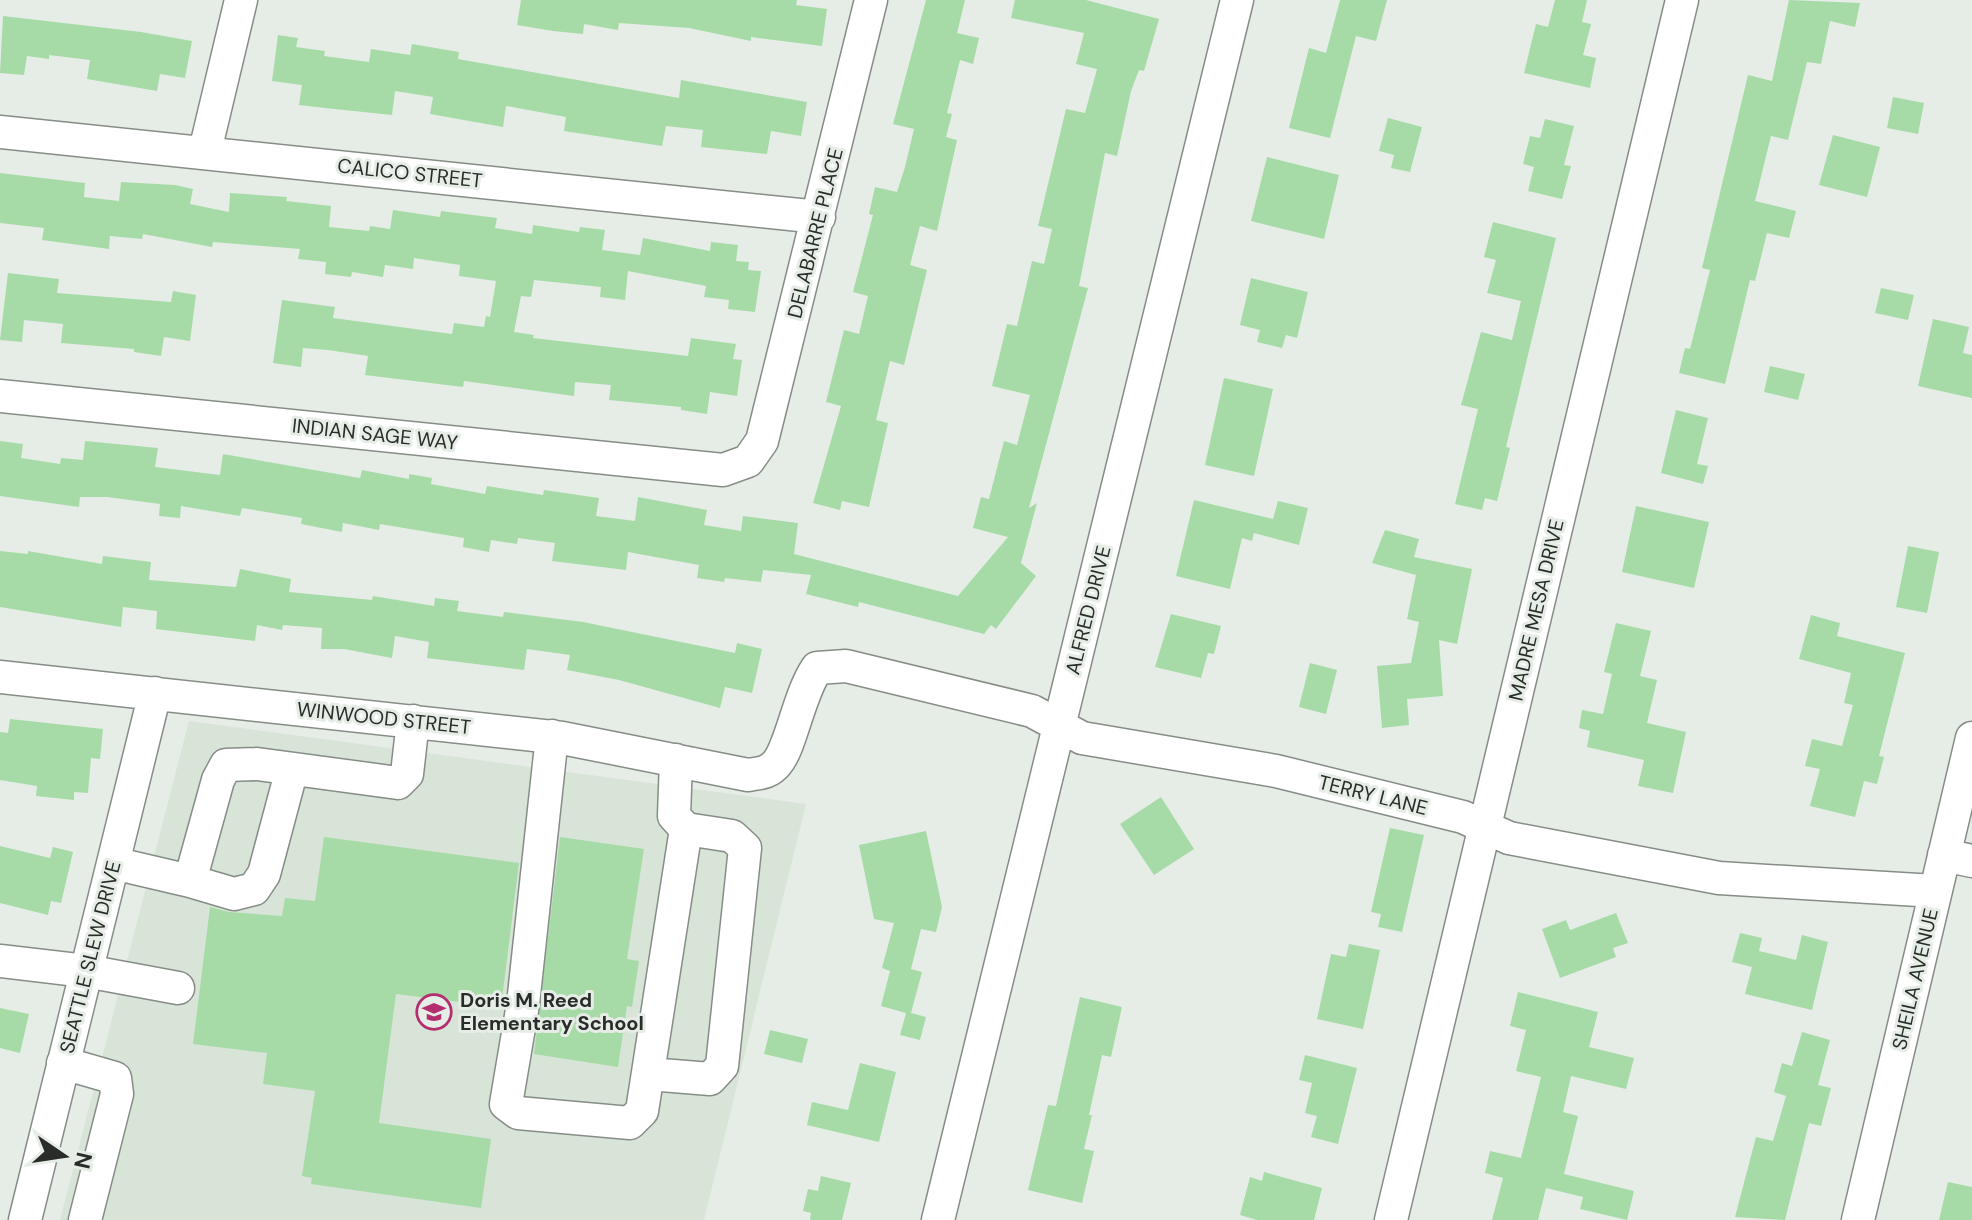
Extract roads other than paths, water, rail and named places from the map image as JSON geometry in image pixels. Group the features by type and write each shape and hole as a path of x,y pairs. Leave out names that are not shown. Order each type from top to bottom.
{"street":[{"path":"205,151 241,0"},
{"name":"DELABARRE PLACE","path":"748,461 762,441 871,0"},
{"name":"ALFRED DRIVE","path":"938,1220 1237,0"},
{"name":"MADRE MESA DRIVE","path":"1391,1220 1682,0"},
{"name":"CALICO STREET","path":"0,132 819,217"},
{"name":"INDIAN SAGE WAY","path":"0,396 723,470 748,461"},
{"name":"TERRY LANE","path":"766,773 779,761 805,685 817,668 846,666 1032,711 1082,738 1276,771 1463,817 1509,838 1719,878 1935,891"},
{"name":"WINWOOD STREET","path":"0,677 552,736 748,775 766,773"},
{"name":"SEATTLE SLEW DRIVE","path":"25,1220 155,693"},
{"path":"190,881 218,780 226,765 257,764 398,783 407,774 413,721"},
{"path":"552,736 523,1004 506,1104 518,1113 630,1123 642,1111 686,829"},
{"name":"SHEILA AVENUE","path":"1858,1220 1935,891 1958,858 1972,738"},
{"path":"649,1074 710,1079 722,1066 745,848 732,836 686,829 674,816 676,760"},
{"path":"113,863 234,894 254,889 264,874 292,769"},
{"path":"0,961 86,971 178,988"},
{"path":"63,1063 115,1078 117,1094 85,1220"}],"place":[{"name":"Doris M. Reed Elementary School","path":"434,1012"}]}
